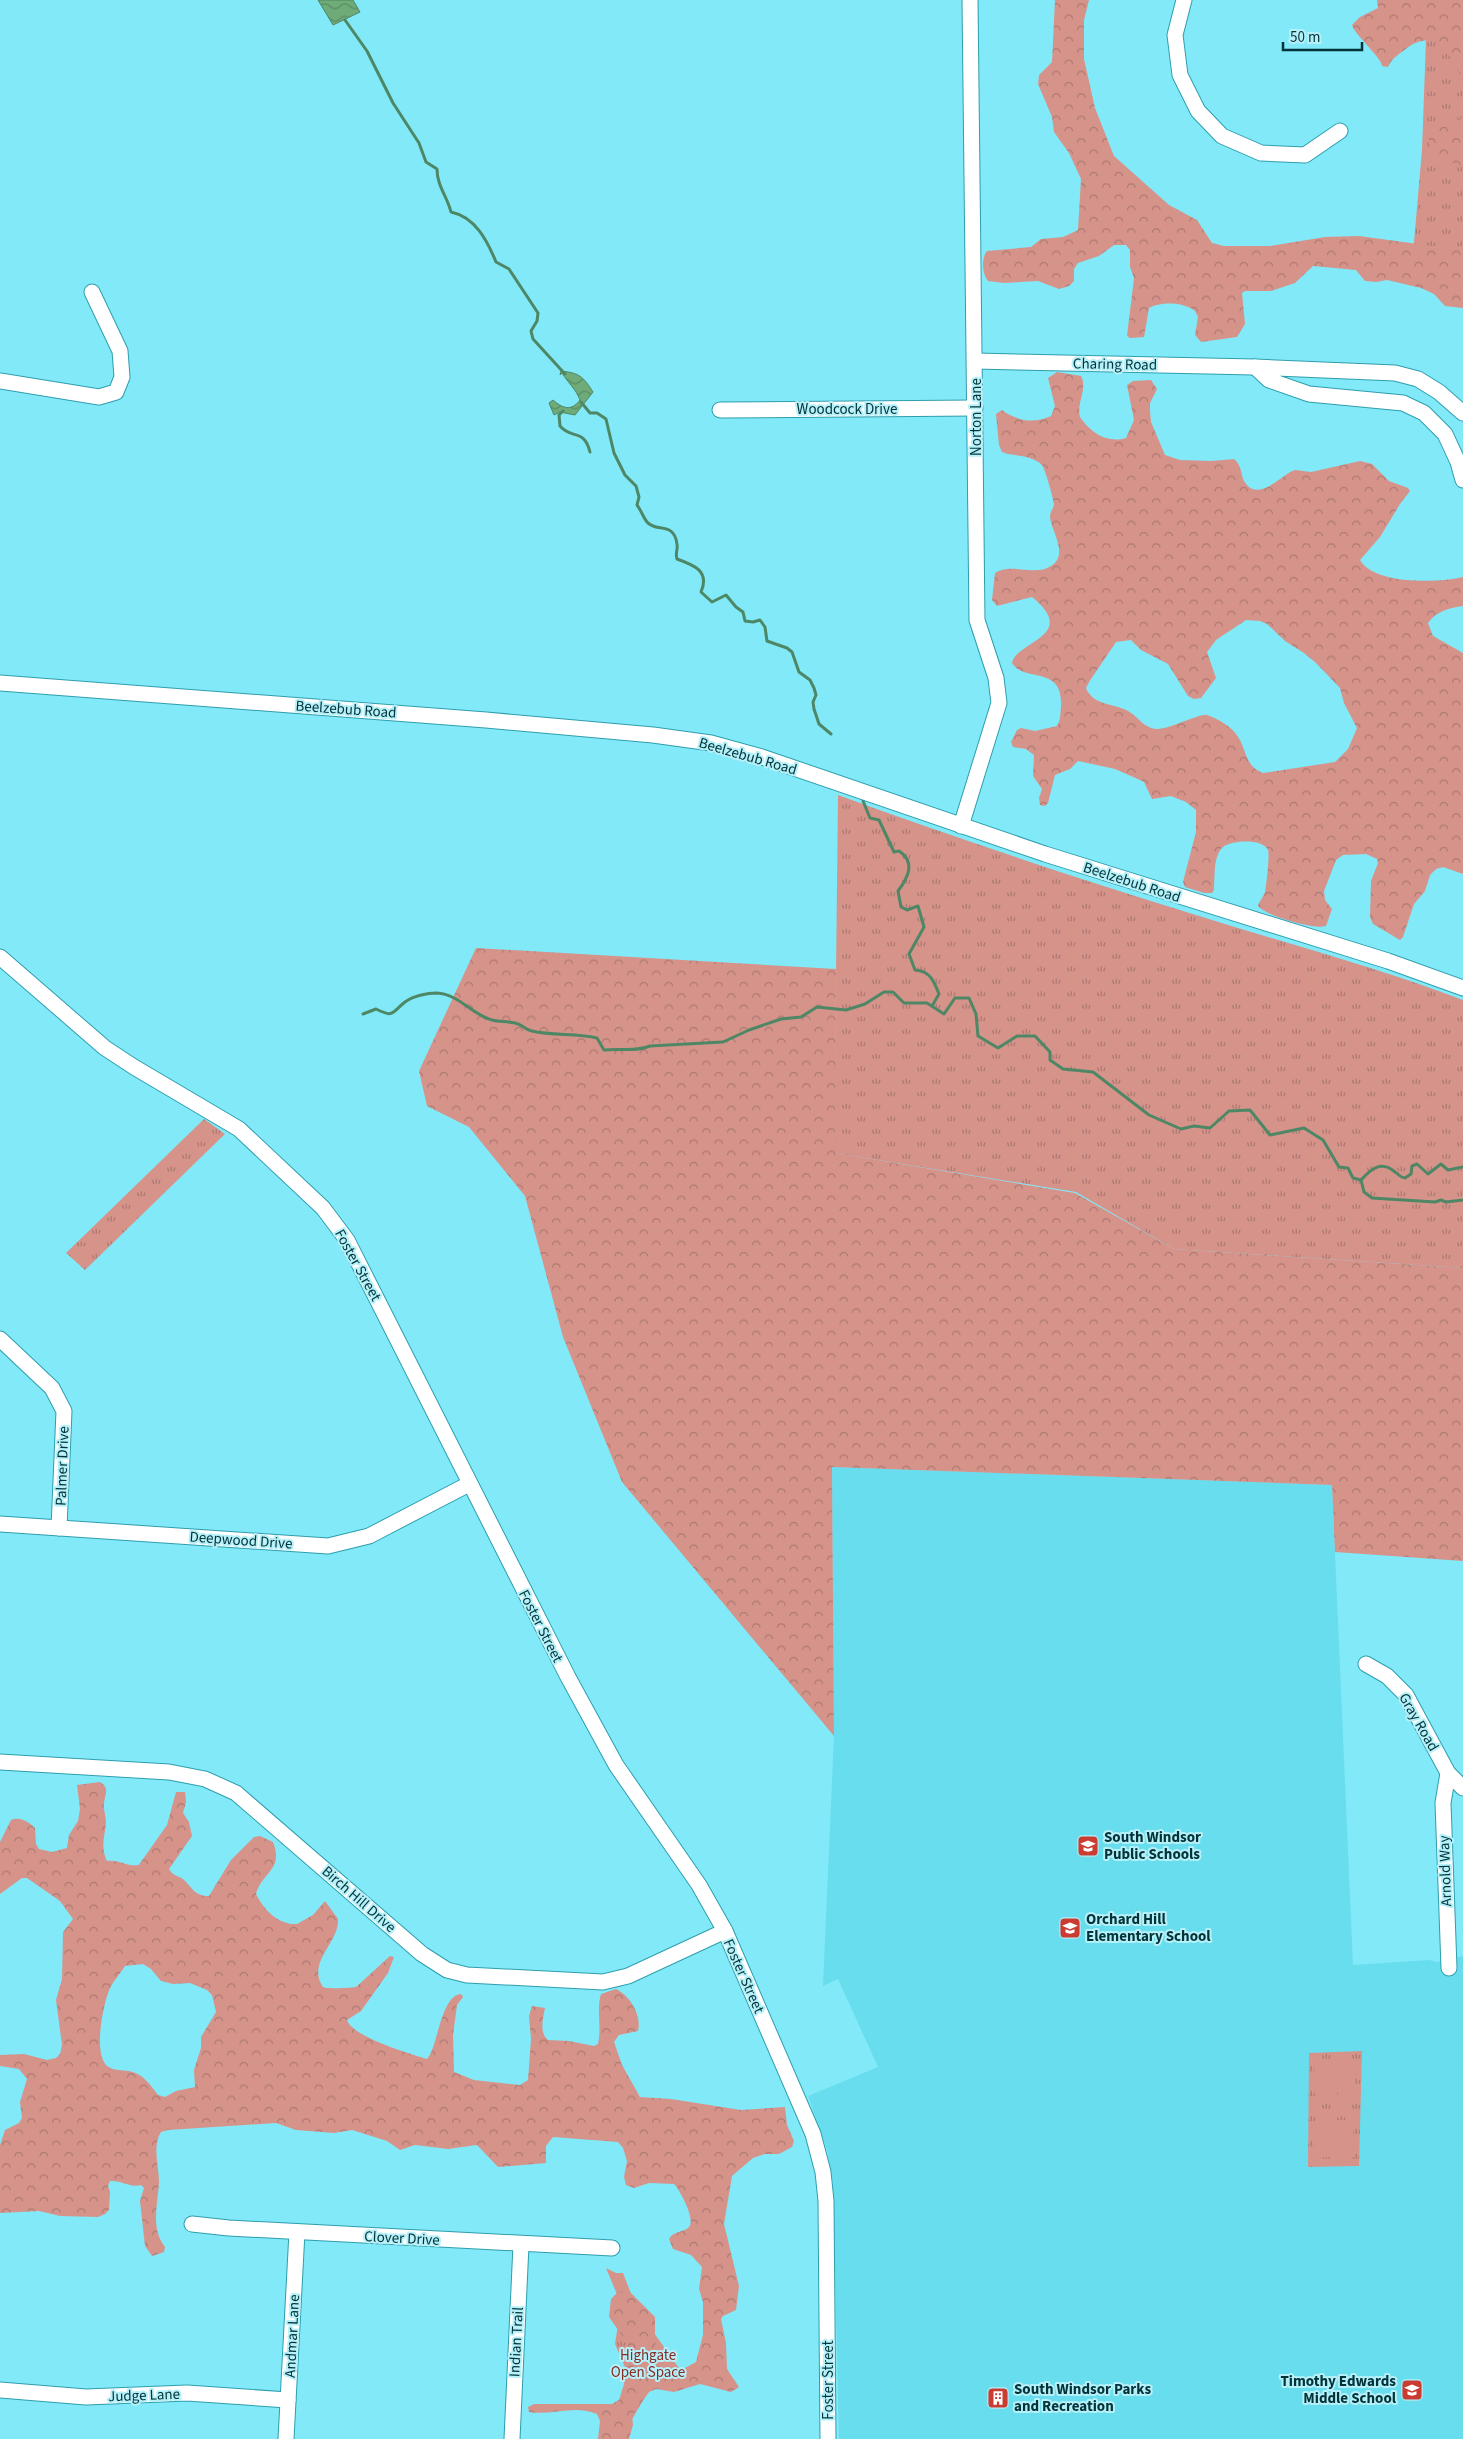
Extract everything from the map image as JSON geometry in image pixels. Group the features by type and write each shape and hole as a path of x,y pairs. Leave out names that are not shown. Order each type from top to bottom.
{"street":[{"name":"Norton Lane","path":"962,826 999,703 996,678 978,620 970,0"},
{"path":"1184,0 1176,35 1180,75 1198,111 1222,136 1261,153 1305,154 1340,131"},
{"path":"0,381 99,397 116,392 122,377 120,351 92,292"},
{"name":"Charing Road","path":"975,361 1395,372 1418,379 1439,392 1463,413"},
{"path":"1255,367 1269,380 1309,394 1403,403 1424,413 1445,434 1458,462 1463,480"},
{"name":"Woodcock Drive","path":"720,410 975,408"},
{"name":"Beelzebub Road","path":"0,683 653,735 711,743 762,757 962,826 1228,912 1388,961 1463,988"},
{"name":"Foster Street","path":"0,956 105,1048 239,1129 323,1208 347,1240 544,1632 616,1764 699,1885 724,1931 813,2134 823,2172 828,2234 828,2439"},
{"name":"Palmer Drive","path":"0,1339 52,1388 64,1411 59,1528"},
{"name":"Deepwood Drive","path":"0,1524 328,1546 369,1536 469,1484"},
{"name":"Gray Road","path":"1366,1664 1387,1676 1406,1695 1448,1774 1463,1788"},
{"name":"Birch Hill Drive","path":"0,1762 169,1772 205,1779 236,1793 422,1954 447,1970 467,1976 564,1982 603,1982 628,1976 724,1931"},
{"name":"Arnold Way","path":"1448,1774 1443,1803 1449,1968"},
{"name":"Clover Drive","path":"192,2224 297,2232 612,2248"},
{"name":"Andmar Lane","path":"286,2439 297,2232"},
{"name":"Indian Trail","path":"512,2439 521,2244"},
{"name":"Judge Lane","path":"0,2390 86,2396 187,2393 288,2400"}],"shaded area":[{"name":"South Windsor Public Schools","path":"832,1467 1332,1485 1353,1965 1429,1960 1437,1962 1463,1956 1463,2439 839,2439 833,2182 827,2150 808,2096 878,2067 838,1979 823,1986 834,1736"}],"green space":[{"path":"1055,0 1089,0 1084,20 1084,59 1095,108 1114,156 1169,205 1197,220 1212,243 1224,246 1270,246 1325,237 1359,236 1440,247 1463,247 1463,308 1445,306 1434,294 1421,288 1387,280 1365,281 1356,270 1313,266 1295,283 1271,291 1245,291 1242,293 1245,324 1237,337 1201,342 1195,335 1198,317 1195,311 1179,304 1160,304 1149,308 1144,337 1130,338 1127,336 1134,278 1130,267 1130,250 1126,245 1114,245 1099,256 1078,263 1074,269 1074,281 1069,286 1059,289 1038,281 1004,283 988,281 984,274 983,266 987,251 1031,247 1041,239 1063,237 1078,230 1081,179 1069,153 1054,132 1052,117 1038,84 1039,75 1052,62"},
{"path":"1377,0 1463,0 1463,80 1447,53 1434,42 1417,42 1394,59 1388,67 1382,66 1378,57 1352,25 1360,17 1378,8"},
{"path":"1463,0 1463,268 1412,265 1422,150 1427,11"},
{"path":"1463,117 1463,168 1432,153 1427,132 1430,129 1446,126"},
{"path":"1057,372 1081,376 1083,391 1079,407 1080,417 1094,432 1112,439 1126,438 1134,420 1127,385 1133,381 1151,380 1157,389 1150,403 1151,422 1165,455 1180,460 1211,461 1234,459 1239,465 1244,481 1252,489 1258,490 1271,485 1295,470 1311,472 1360,461 1372,464 1389,481 1408,488 1410,491 1380,537 1360,560 1367,568 1392,578 1424,581 1463,577 1463,606 1439,613 1428,623 1433,636 1463,653 1463,874 1443,867 1436,869 1430,875 1425,891 1414,904 1403,937 1400,940 1373,924 1370,917 1371,881 1378,863 1377,859 1366,854 1343,855 1336,860 1324,891 1325,900 1332,909 1326,926 1311,926 1280,918 1258,906 1265,892 1269,857 1268,850 1260,844 1246,841 1231,843 1222,848 1217,857 1214,890 1212,893 1204,893 1185,887 1183,882 1196,832 1196,810 1186,802 1171,796 1152,799 1144,782 1140,780 1115,769 1078,761 1070,769 1055,775 1048,803 1045,806 1040,805 1039,798 1042,789 1033,776 1034,755 1026,749 1013,747 1011,742 1017,730 1021,728 1035,731 1057,726 1061,707 1060,694 1056,685 1050,679 1025,672 1018,669 1012,663 1016,655 1042,636 1048,629 1050,621 1045,610 1032,597 997,606 992,600 995,573 1008,569 1045,569 1056,561 1059,555 1058,542 1050,516 1054,502 1042,465 1028,457 1002,452 999,445 996,414 1002,410 1014,417 1032,421 1051,416 1055,406 1048,378","holes":["1246,620 1260,621 1267,624 1285,641 1316,663 1340,688 1344,703 1357,728 1348,749 1335,762 1263,773 1250,763 1240,740 1234,732 1226,724 1216,719 1204,715 1162,729 1152,728 1148,727 1132,713 1094,698 1086,688 1116,642 1131,640 1141,650 1168,664 1188,696 1194,699 1201,698 1216,678 1207,652 1216,640"]},
{"path":"838,795 1061,872 1364,966 1463,1000 1463,1268 1174,1249 1076,1192 834,1153"},
{"path":"476,948 836,969 835,1153 1075,1193 1174,1249 1463,1268 1463,1561 1335,1552 1332,1485 832,1467 834,1736 622,1482 563,1337 525,1196 469,1127 427,1106 419,1071"},
{"path":"204,1119 225,1134 85,1270 66,1253"},
{"path":"100,1782 103,1784 106,1791 104,1805 106,1822 103,1846 105,1856 107,1861 135,1865 139,1865 167,1825 176,1792 185,1792 186,1802 183,1813 189,1822 192,1836 169,1869 200,1895 209,1896 231,1860 254,1837 260,1836 273,1842 276,1859 256,1894 267,1911 284,1922 297,1924 313,1915 325,1901 338,1919 334,1936 318,1969 323,1987 356,1987 390,1956 394,1957 388,1973 361,2011 347,2020 359,2033 396,2049 427,2059 431,2053 448,2003 454,1997 461,1994 463,1997 457,2005 453,2035 454,2072 474,2080 520,2085 528,2080 531,2039 529,2016 532,2006 545,2008 543,2033 548,2040 569,2041 594,2046 598,2044 599,2038 601,1994 616,1989 630,2001 638,2019 638,2031 619,2035 614,2042 622,2065 640,2097 671,2099 741,2110 785,2107 787,2125 794,2141 792,2147 779,2154 765,2154 753,2158 732,2176 724,2224 739,2286 736,2310 723,2316 721,2319 726,2343 727,2369 739,2387 731,2392 700,2384 674,2392 656,2389 649,2392 632,2416 633,2425 629,2439 598,2439 600,2421 597,2414 589,2411 529,2412 528,2407 534,2404 612,2404 619,2400 624,2384 628,2344 609,2317 611,2299 617,2293 629,2291 655,2317 655,2346 661,2366 681,2370 696,2362 703,2335 703,2302 699,2289 702,2267 691,2255 673,2249 669,2239 671,2236 689,2227 691,2223 689,2212 680,2192 674,2184 649,2183 634,2188 626,2185 624,2177 627,2161 623,2148 618,2142 553,2137 546,2146 546,2163 498,2167 477,2145 448,2149 415,2145 400,2150 387,2141 352,2130 334,2133 296,2130 276,2123 168,2130 161,2132 156,2150 159,2182 156,2224 160,2240 165,2247 164,2252 152,2256 145,2246 140,2201 144,2188 141,2185 133,2186 110,2181 108,2186 110,2192 109,2210 98,2217 60,2216 39,2211 0,2213 0,2145 5,2130 19,2123 22,2118 20,2102 27,2079 19,2069 0,2066 0,2055 24,2054 47,2060 56,2058 60,2054 62,2045 56,2000 62,1979 63,1932 73,1919 60,1901 27,1878 22,1878 0,1894 0,1842 11,1820 21,1819 35,1828 36,1844 39,1849 52,1852 67,1848 69,1835 78,1821 80,1809 77,1785","holes":["143,1964 151,1969 161,1981 173,1984 190,1983 207,1990 212,1995 216,2012 201,2037 201,2048 194,2070 195,2087 176,2091 165,2097 158,2095 146,2080 134,2072 115,2070 107,2066 101,2051 102,2016 107,1995 112,1985 125,1966"]},
{"path":"1362,2051 1359,2166 1308,2167 1309,2053"},
{"path":"1331,2062 1332,2100 1315,2100 1314,2063"},
{"path":"1337,2062 1354,2062 1355,2099 1338,2099"},
{"path":"1330,2120 1331,2157 1314,2158 1313,2121"},
{"path":"1336,2120 1353,2120 1354,2157 1336,2157"},
{"name":"Highgate Open Space","path":"606,2268 616,2273 623,2273 637,2309 691,2385 651,2386 621,2439 603,2439 631,2381 615,2344 621,2304"}],"water":[{"path":"318,0 353,0 360,12 333,25"},
{"path":"561,371 580,376 593,392 575,415 560,412 554,415 549,403 553,400 566,408 577,404 580,400 562,373 560,375"}],"waterway":[{"path":"345,20 367,51 393,103 419,143 426,162 437,169 440,186 451,212 467,219 473,224 489,246 496,262 509,269 538,313 537,321 531,331 533,339 565,374"},
{"path":"581,402 590,413 597,413 606,419 614,453 625,475 636,486 639,497 637,505 647,522 655,527 672,532 677,544 677,559 699,570 703,579 701,592 712,602 726,595 743,612 745,621 753,622 760,620 765,627 767,641 787,648 792,652 799,672 810,680 814,688 816,695 813,702 819,724 831,734"},
{"path":"563,411 559,415 560,426 569,433 581,437 590,452"},
{"path":"863,801 870,818 879,820 894,852 899,851 904,855 909,865 905,881 898,891 901,907 907,910 918,906 924,927 909,954 915,970 924,972 931,977 939,994 932,1006"},
{"path":"363,1014 376,1009 389,1014 412,998 425,994 445,994 478,1014 492,1020 515,1023 540,1033 597,1038 604,1050 723,1042 749,1030 781,1019 801,1017 817,1007 846,1010 865,1004 884,992 893,992 904,1003 927,1003 944,1014 955,998 969,998 976,1014 978,1036 998,1048 1017,1036 1035,1036 1050,1052 1050,1060 1063,1069 1093,1072 1149,1115 1181,1129 1194,1126 1210,1128 1229,1111 1250,1110 1270,1135 1304,1128 1323,1140 1339,1167 1348,1168 1353,1178 1361,1180"},
{"path":"1361,1180 1372,1169 1381,1166 1390,1168 1405,1178 1411,1174 1412,1166 1417,1164 1428,1174 1441,1164 1448,1170 1463,1167"},
{"path":"1361,1180 1364,1192 1372,1198 1435,1202 1441,1200 1446,1202 1463,1200"}],"place":[{"name":"South Windsor Public Schools","path":"1088,1846"},
{"name":"Orchard Hill Elementary School","path":"1070,1928"},
{"name":"Timothy Edwards Middle School","path":"1412,2390"},
{"name":"South Windsor Parks and Recreation","path":"998,2398"}]}
